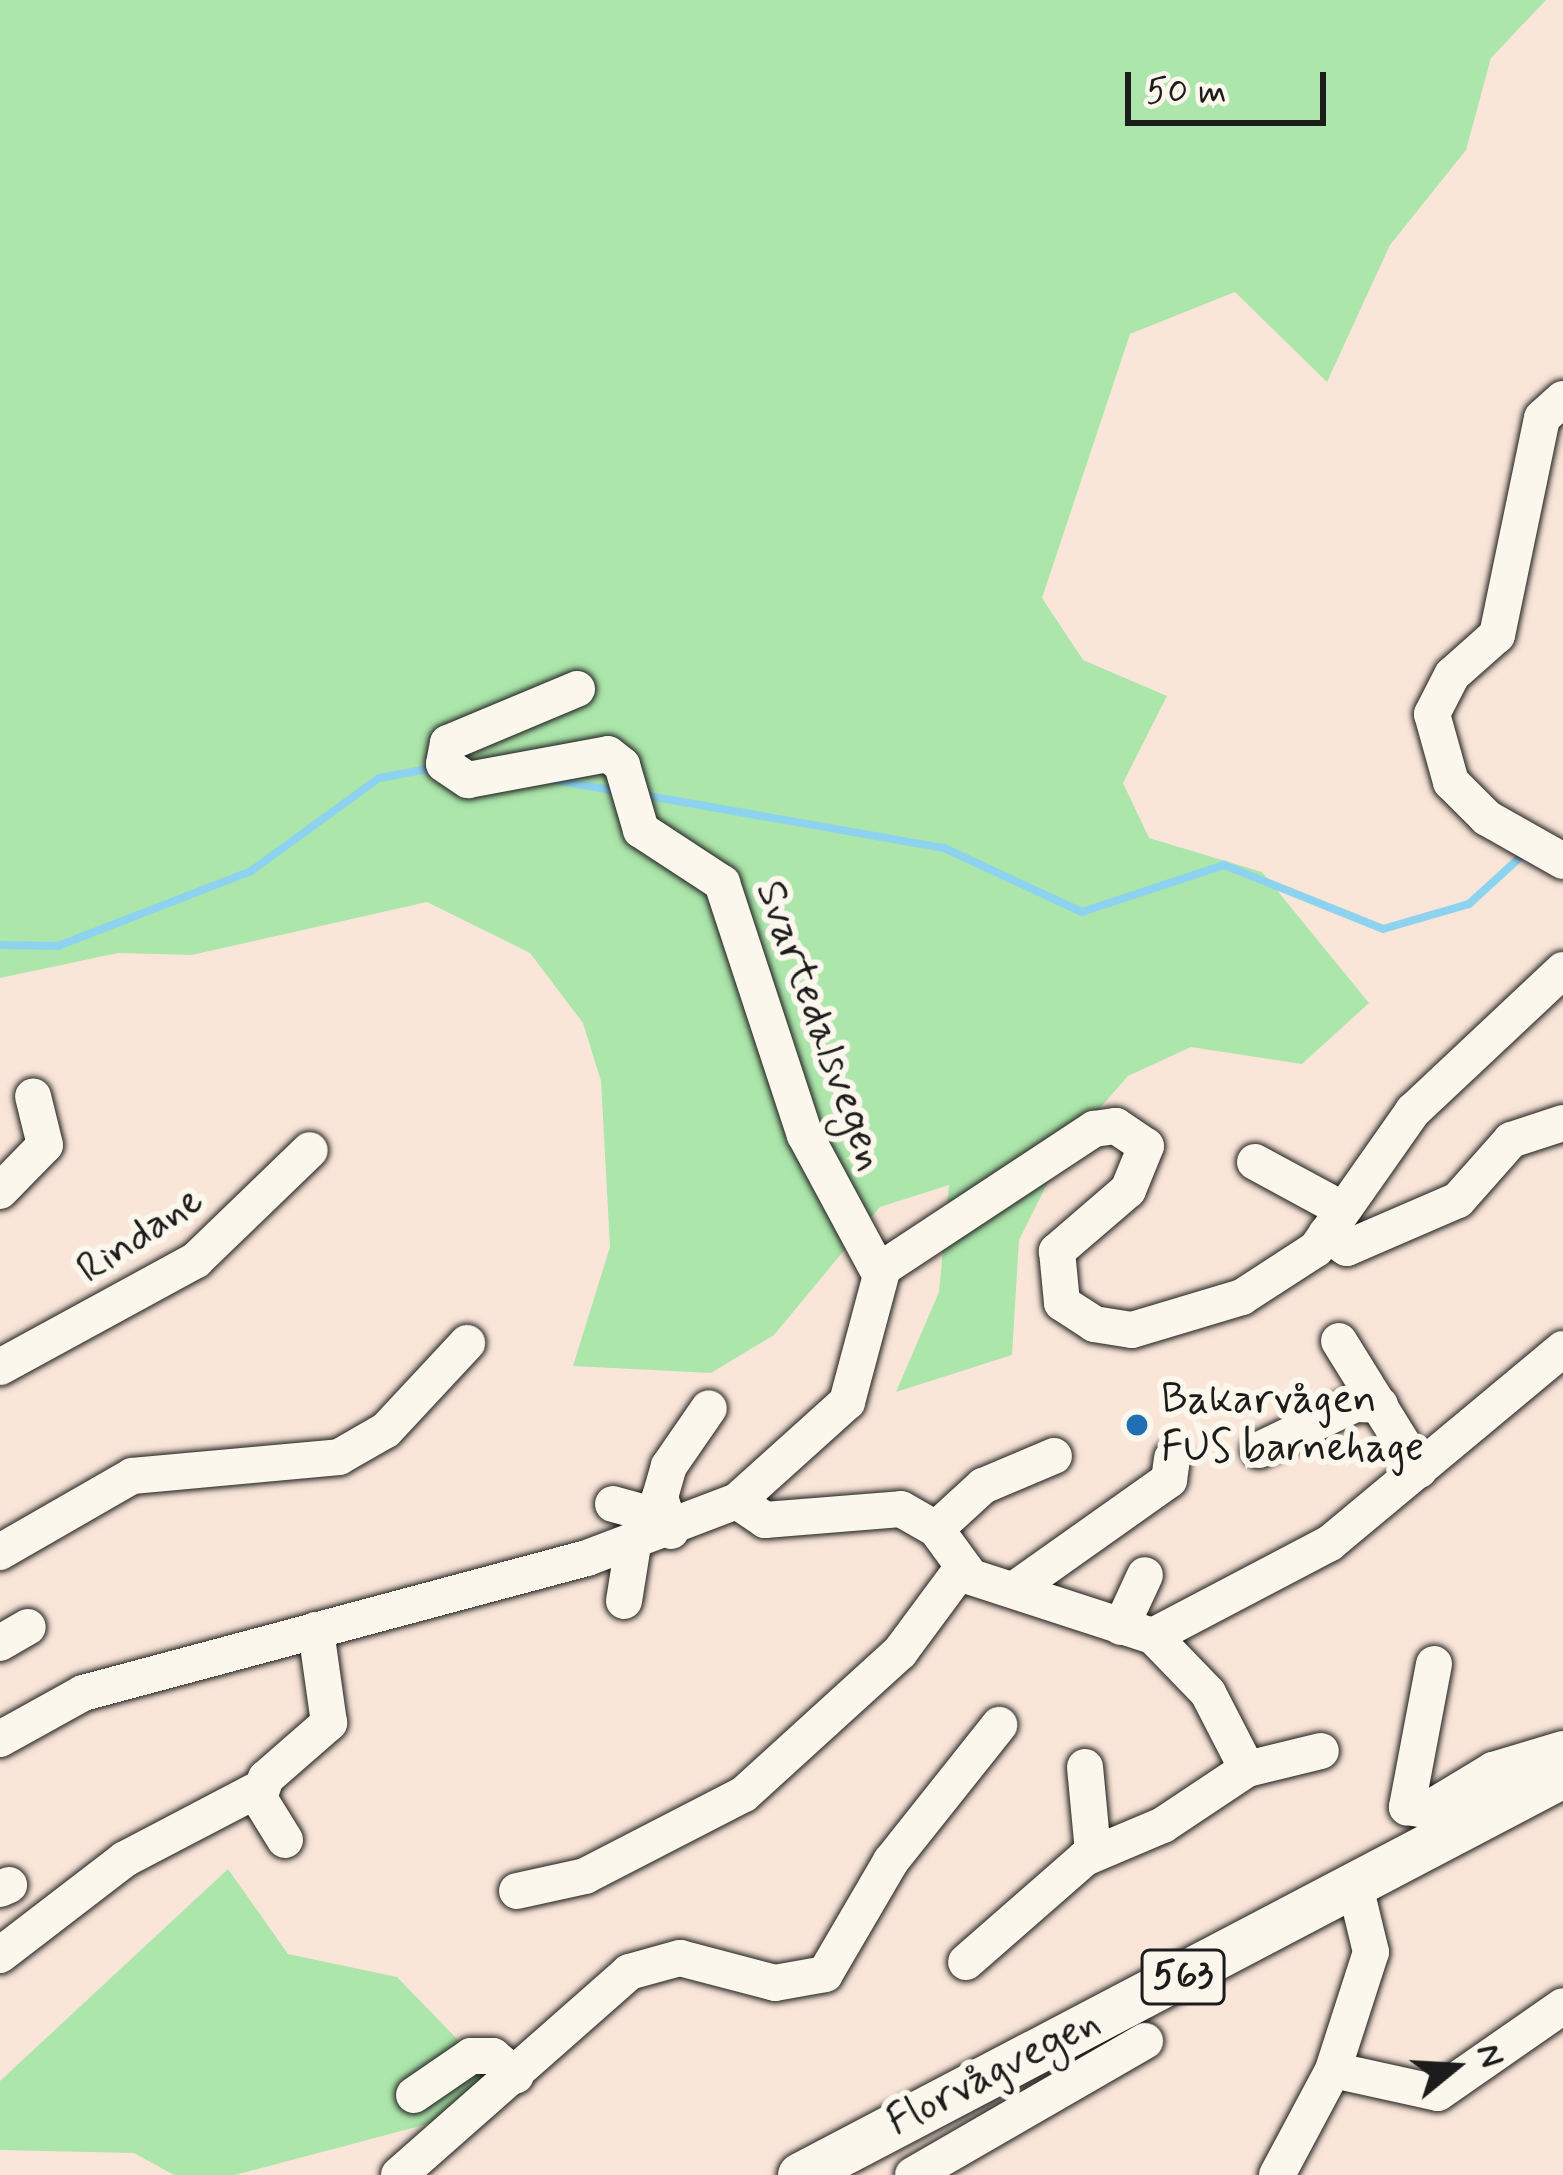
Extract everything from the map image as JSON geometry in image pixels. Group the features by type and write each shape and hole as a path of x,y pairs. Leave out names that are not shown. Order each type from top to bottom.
{"main road":[{"name":"Florvågvegen","path":"800,2175 1356,1891 1501,1789 1563,1775"}],"street":[{"path":"1563,399 1542,418 1497,635 1452,675 1432,714 1451,782 1487,818 1563,861"},
{"name":"Svartedalsvegen","path":"577,689 448,742 444,764 468,780 608,754 622,765 641,830 722,883 805,1135 880,1274"},
{"path":"0,1739 83,1693 633,1545 667,1524 737,1501 848,1402 880,1274 1049,1150 1107,1125 1142,1138 1137,1174 1053,1262 1063,1303 1094,1324 1132,1330 1220,1306 1283,1274 1334,1221 1413,1111 1563,970"},
{"path":"0,1190 45,1145 33,1096"},
{"path":"1256,1162 1334,1221 1347,1248 1458,1200 1511,1139 1563,1123"},
{"name":"Rindane","path":"0,1367 196,1260 310,1150"},
{"path":"1339,1341 1419,1470"},
{"path":"0,1552 131,1476 338,1457 386,1430 467,1343"},
{"path":"1137,1631 1263,1586 1419,1470 1563,1349"},
{"path":"1259,1450 1355,1405 1380,1405"},
{"path":"667,1524 669,1466 709,1408"},
{"path":"936,1529 983,1486 1054,1456"},
{"path":"1016,1589 1169,1480 1172,1458"},
{"path":"737,1501 757,1520 879,1506 936,1529 960,1571 1137,1631 1208,1693 1247,1769"},
{"path":"614,1504 667,1524"},
{"path":"624,1601 633,1545"},
{"path":"517,1891 585,1876 744,1795 900,1652 960,1571"},
{"path":"1137,1631 1145,1575"},
{"path":"0,1954 125,1858 261,1788 329,1723 316,1630"},
{"name":"Florvågvegen","path":"1434,1664 1407,1807 1426,1810 1501,1789 1563,1749"},
{"path":"400,2175 645,1965 690,1959 775,1982 825,1974 891,1862 999,1725"},
{"path":"966,1962 1103,1847 1163,1825 1247,1769 1321,1751"},
{"path":"1085,1767 1092,1841 1103,1847"},
{"path":"261,1788 262,1809 285,1840"},
{"path":"1276,2175 1333,2070 1371,1952 1356,1891"},
{"path":"1333,2070 1438,2093 1563,2006"},
{"name":"Florvågvegen","path":"913,2175 1145,2041"},
{"path":"414,2095 471,2056 493,2056 516,2075"}],"green space":[{"path":"0,0 1546,0 1491,58 1466,150 1390,245 1327,382 1235,292 1130,334 1042,598 1083,660 1167,696 1123,783 1149,838 1262,872 1369,1003 1302,1064 1191,1047 1128,1076 1065,1148 1019,1240 1012,1355 896,1392 939,1292 949,1185 880,1207 774,1335 711,1373 573,1366 610,1247 601,1081 583,1023 530,953 427,902 192,955 118,953 0,978"},
{"path":"228,1869 288,1954 397,1977 490,2073 473,2112 235,2175 174,2175 134,2153 0,2150 0,2081"}],"waterway":[{"path":"0,945 58,946 251,871 379,778 433,768"},
{"path":"554,780 616,791"},
{"path":"643,795 944,848 1082,912 1224,865 1383,929 1469,904 1526,852"}],"place":[{"name":"Bakarvågen FUS barnehage","path":"1137,1425"}]}
